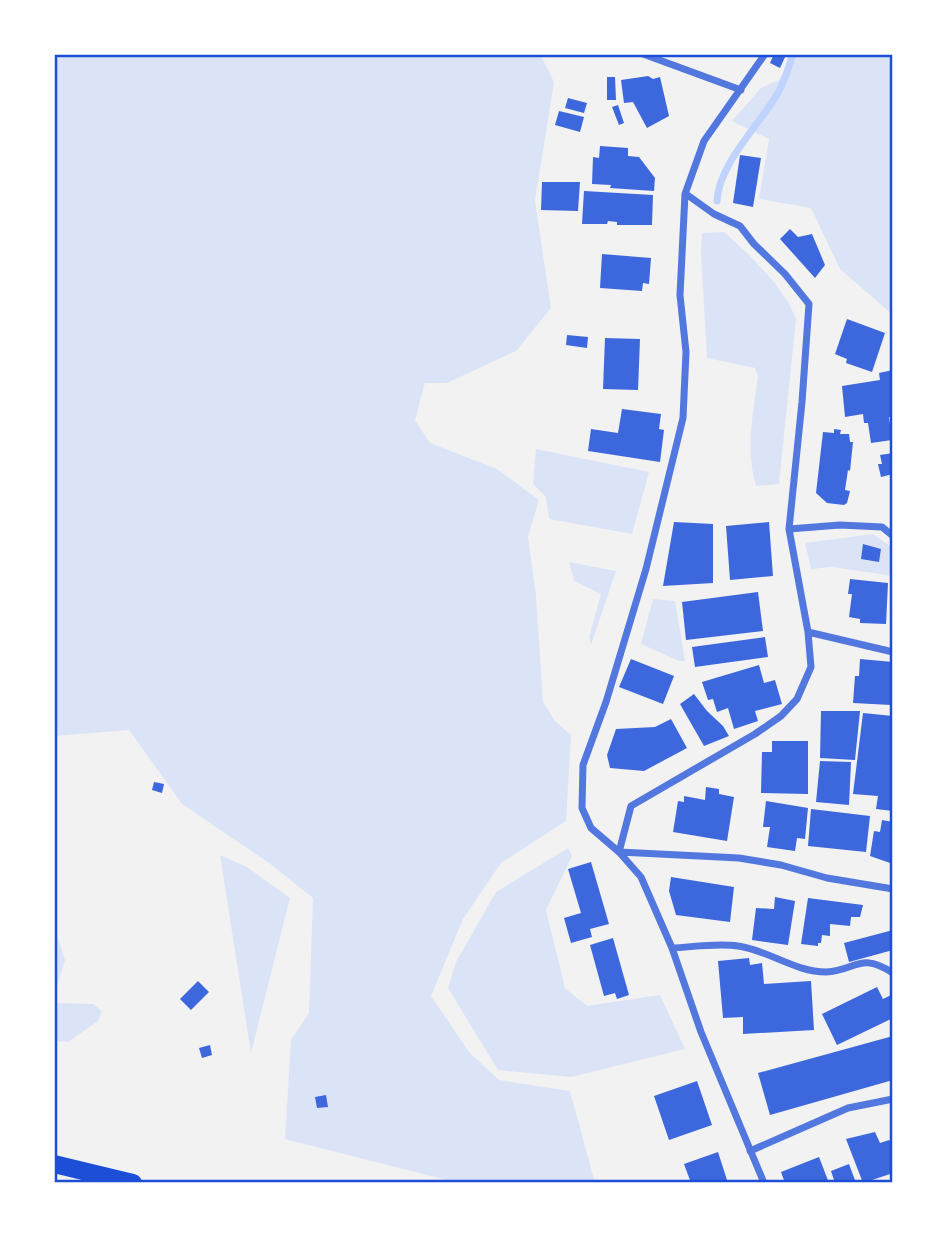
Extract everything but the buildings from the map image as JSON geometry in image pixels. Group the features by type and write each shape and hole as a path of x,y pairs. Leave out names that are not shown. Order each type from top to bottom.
{"main road":[{"path":"54,1164 132,1183"}],"street":[{"path":"643,54 741,90"},
{"path":"764,1183 701,1032 672,948 641,877 619,852 592,828 582,808 583,765 606,702 646,569 683,418 686,352 680,295 685,194 704,141 765,54"},
{"path":"619,852 631,806 755,734 780,716 797,699 811,667 808,632 789,528 809,304 740,226 714,214 685,194"},
{"path":"789,528 840,525 882,527 893,536"},
{"path":"808,632 893,652"},
{"path":"619,852 738,858 781,865 827,878 893,889"},
{"path":"672,948 738,946 792,965 827,972 861,962 879,964 893,972"},
{"path":"750,1151 848,1108 893,1099"}],"shaded area":[{"path":"54,54 540,54 554,82 535,201 551,308 516,351 447,383 425,383 415,420 430,443 497,469 539,500 528,537 536,595 543,702 555,721 571,735 566,821 501,863 463,919 431,996 469,1052 499,1080 570,1091 595,1183 458,1183 285,1139 291,1040 309,1013 313,898 269,863 182,804 129,730 54,736"},
{"path":"795,54 893,54 893,315 840,269 811,208 759,199 769,139 732,121 761,88 779,80"},
{"path":"724,232 775,284 796,319 779,484 756,486 753,472 751,431 758,376 755,368 707,358 702,233"},
{"path":"536,449 649,472 632,534 549,519 546,497 533,484"},
{"path":"873,534 893,548 893,576 832,567 811,569 805,543"},
{"path":"569,562 616,571 591,645 589,637 601,594 574,581"},
{"path":"653,599 675,601 685,661 679,661 641,644"},
{"path":"568,848 572,856 546,910 565,988 587,1006 660,995 685,1049 571,1077 498,1070 448,988 456,962 496,892"},
{"path":"220,855 247,867 290,898 251,1053"},
{"path":"54,926 65,960 54,997"},
{"path":"54,1003 93,1004 102,1011 98,1021 68,1042 54,1041"}],"waterway":[{"path":"717,201 725,172 779,91 793,54"}]}
